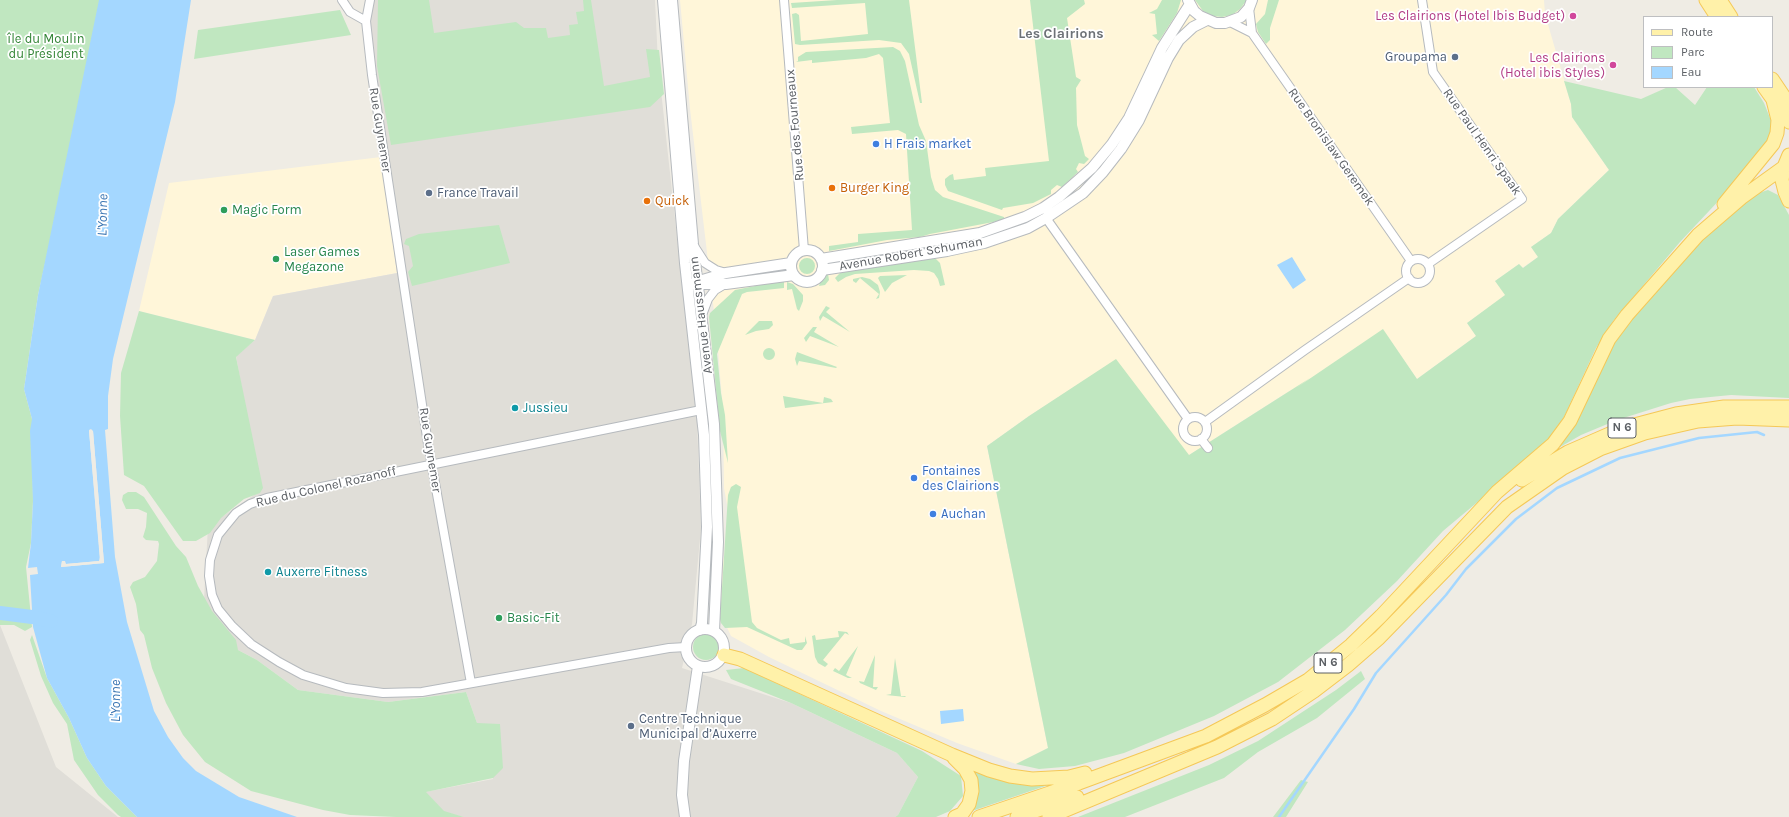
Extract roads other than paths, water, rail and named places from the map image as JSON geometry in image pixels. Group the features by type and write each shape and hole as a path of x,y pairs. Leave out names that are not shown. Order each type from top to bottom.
{"main road":[{"path":"1706,0 1716,16"},
{"path":"1720,0 1730,16"},
{"path":"1773,80 1789,104"},
{"path":"1765,88 1789,122"},
{"path":"1478,514 1497,492 1553,444 1570,421 1610,339 1627,315 1698,235 1773,144 1777,133 1778,120 1773,100"},
{"path":"1698,235 1786,161"},
{"path":"1786,161 1782,180 1789,201"},
{"name":"N 6","path":"979,817 1206,736 1265,705 1308,680 1351,645 1381,616 1444,547 1478,514 1523,479 1568,452 1623,428 1676,414 1724,407 1789,407"},
{"path":"1736,418 1789,424"},
{"name":"N 6","path":"1017,817 1169,766 1217,747 1272,719 1314,691 1348,665 1379,638 1507,507 1563,468 1600,449 1645,433 1698,421 1736,418 1789,420"},
{"path":"724,655 740,659 952,755 996,772 1032,779 1069,777 1141,760"},
{"path":"952,755 965,769 971,780 972,791 969,804 962,814 955,817"},
{"path":"1049,817 1169,766"}],"street":[{"path":"342,0 350,12 366,21"},
{"name":"Rue Guynemer","path":"370,0 366,21 372,75 432,464 471,683"},
{"name":"Avenue Haussmann","path":"663,0 672,125 694,283 702,316 714,424 717,471 718,542 714,631"},
{"name":"Avenue Haussmann","path":"672,0 693,244 701,410 704,435 707,527 702,623 700,630"},
{"name":"Rue des Fourneaux","path":"784,0 804,250"},
{"name":"Rue Paul Henri Spaak","path":"1422,0 1433,72 1522,199 1428,264"},
{"path":"1189,2 1197,14 1216,23 1230,22 1241,17 1250,4"},
{"name":"Avenue Robert Schuman","path":"821,259 980,233 1024,218 1043,208 1059,197 1092,168 1112,144 1129,118 1162,48 1189,2"},
{"name":"Rue Bronislaw Geremek","path":"1250,4 1252,33"},
{"name":"Avenue Robert Schuman","path":"822,270 947,251 984,243 1028,228 1046,218 1083,193 1103,172 1121,149 1139,120 1168,58 1179,40 1193,27 1207,20"},
{"name":"Rue Bronislaw Geremek","path":"1230,22 1252,33 1411,261"},
{"path":"1046,218 1188,419"},
{"path":"693,244 705,263 716,270 726,273"},
{"path":"804,250 814,252 821,259 822,270 817,278 808,282 799,280 794,275 791,263 796,254 804,250"},
{"path":"1422,260 1428,264 1430,271 1425,281 1418,283 1409,278 1406,268 1411,261 1422,260"},
{"path":"694,283 726,273 791,263"},
{"path":"694,283 726,284 794,275"},
{"path":"1205,422 1409,278"},
{"path":"702,316 708,299 716,290 726,284"},
{"name":"Rue du Colonel Rozanoff","path":"471,683 422,692 383,693 329,684 278,662 251,644 232,626 218,609 212,594 209,576 210,560 218,535 236,513 250,504 267,498 701,410"},
{"path":"1195,417 1202,419 1205,422 1207,429 1201,439 1194,441 1185,436 1183,425 1188,419 1195,417"},
{"path":"1201,439 1208,448"},
{"path":"700,630 714,631 722,639 725,649 724,655 716,664 710,667 698,666 689,659 686,647 690,636 700,630"},
{"path":"471,683 669,648 686,647"},
{"path":"685,817 682,795 684,761 698,666"}],"water":[{"name":"L'Yonne","path":"99,0 191,0 175,102 113,359 108,396 108,429 105,430 115,557 127,622 154,711 168,737 183,758 196,771 239,797 297,817 137,817 106,786 87,758 69,718 47,678 33,627 30,575 38,574 37,567 28,568 33,501 30,431 32,419 24,389 38,295","holes":["89,431 93,431 104,563 61,567 62,561 66,564 99,561 100,557"]},
{"path":"1292,257 1306,280 1293,289 1277,265"},
{"path":"963,709 964,721 941,724 940,711"}],"waterway":[{"path":"1279,817 1354,709 1376,673 1446,595 1466,569 1516,519 1557,488 1620,458 1699,438 1757,432 1764,435"},
{"path":"0,613 51,621"}],"place":[{"name":"Les Clairions (Hotel Ibis Budget)","path":"1573,16"},
{"name":"Groupama","path":"1455,57"},
{"name":"Les Clairions (Hotel ibis Styles)","path":"1613,65"},
{"name":"H Frais market","path":"876,144"},
{"name":"Burger King","path":"832,188"},
{"name":"France Travail","path":"429,193"},
{"name":"Quick","path":"647,201"},
{"name":"Magic Form","path":"224,210"},
{"name":"Laser Games Megazone","path":"276,259"},
{"name":"Jussieu","path":"515,408"},
{"name":"Fontaines des Clairions","path":"914,478"},
{"name":"Auchan","path":"933,514"},
{"name":"Auxerre Fitness","path":"268,572"},
{"name":"Basic-Fit","path":"499,618"},
{"name":"Centre Technique Municipal d’Auxerre","path":"631,726"}],"district":[{"name":"Les Clairions","path":"1061,34"}],"park label":[{"name":"île du Moulin du Président","path":"46,46"}]}
